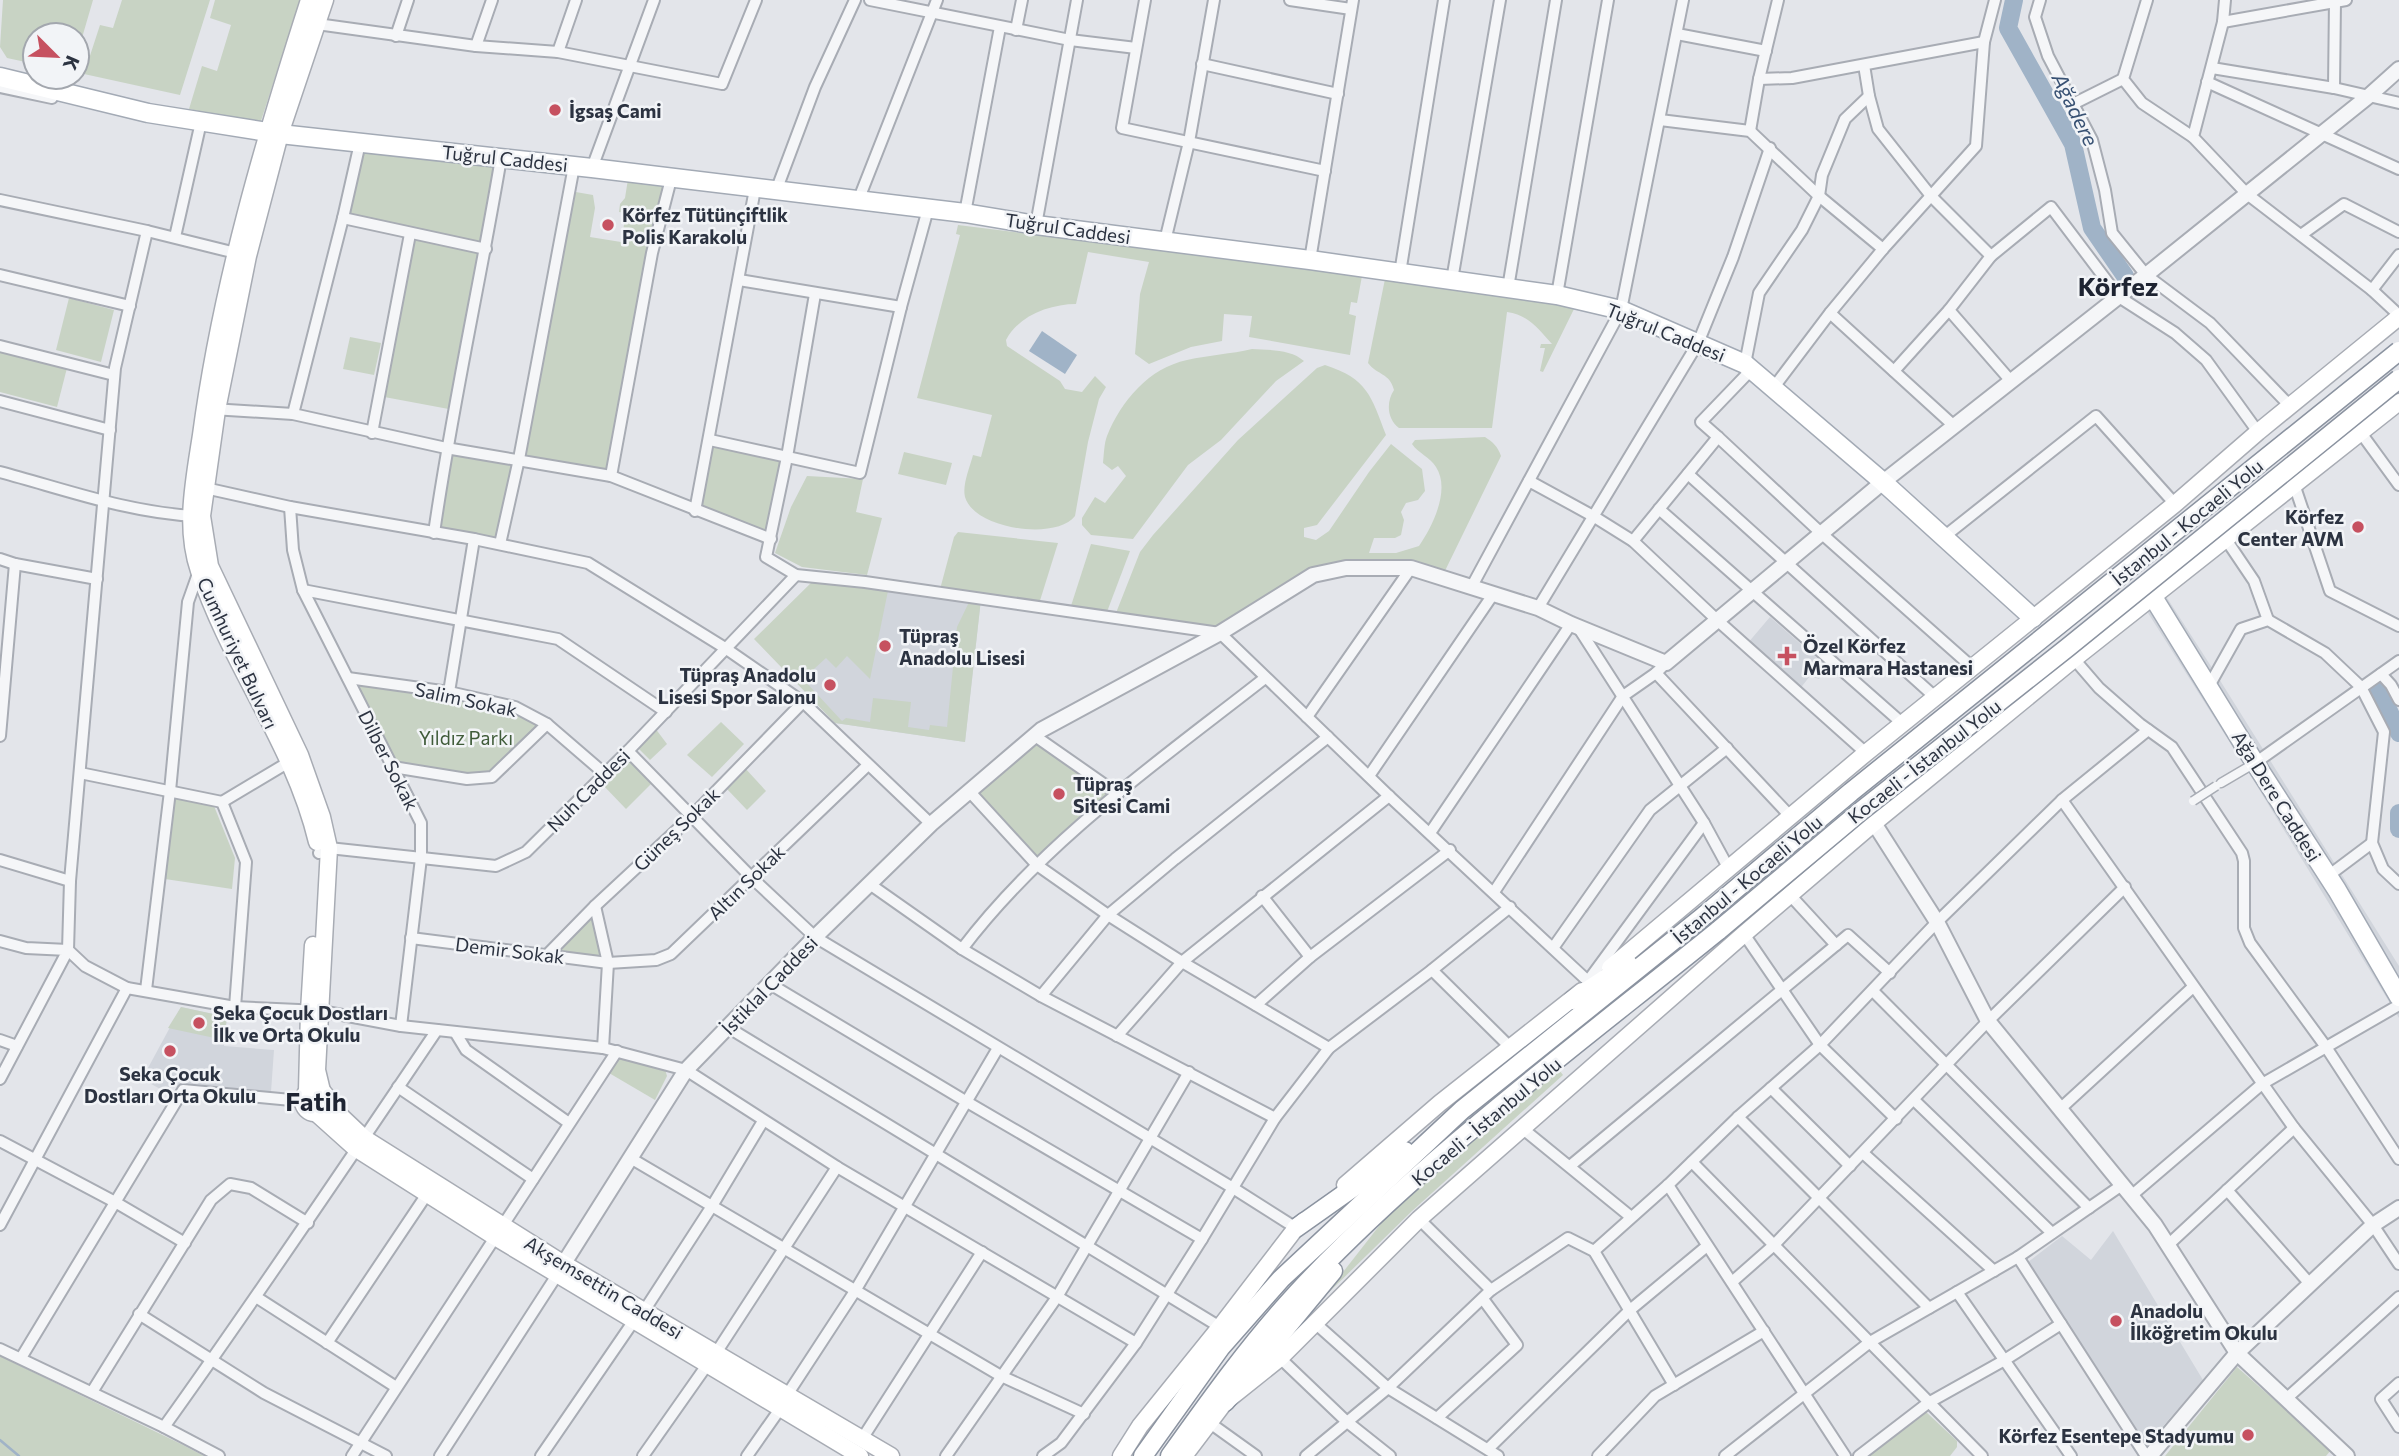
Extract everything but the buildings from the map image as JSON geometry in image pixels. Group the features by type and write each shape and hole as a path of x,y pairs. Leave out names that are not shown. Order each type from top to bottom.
{"main road":[{"path":"273,133 309,0"},
{"path":"273,133 325,0"},
{"name":"Tuğrul Caddesi","path":"0,77 175,117 273,133 965,213 1036,225 1557,295 1621,310 1749,367 1945,537 2027,623"},
{"name":"Cumhuriyet Bulvarı","path":"273,133 241,254 211,409 196,516 204,568 228,641 295,759 313,825 324,850 315,1011 315,1100"},
{"path":"1573,1000 1590,982 2399,316"},
{"name":"İstanbul - Kocaeli Yolu","path":"1143,1456 1221,1347 1280,1279 1462,1110 1704,915 1851,792 2399,351"},
{"name":"Kocaeli - İstanbul Yolu","path":"1170,1456 1238,1361 1289,1303 1392,1201 1485,1120 1861,811 2399,379"},
{"path":"1225,1402 1280,1358 1419,1219 1874,823 2225,538 2399,402"},
{"name":"Cumhuriyet Bulvarı","path":"196,516 205,488 211,409"},
{"path":"2181,498 2225,538"},
{"name":"Ağa Dere Caddesi","path":"2153,597 2328,876 2399,997"},
{"path":"2027,623 2068,664"},
{"path":"1121,1456 1140,1426 1296,1228 1510,1047 1573,1000 1704,915"},
{"name":"Akşemsettin Caddesi","path":"315,1100 359,1143 427,1194 498,1231"},
{"path":"1296,1228 1462,1110"},
{"name":"Akşemsettin Caddesi","path":"359,1143 561,1270 783,1402 857,1451 891,1456"},
{"path":"1184,1456 1225,1402 1392,1201"}],"street":[{"path":"396,36 408,0"},
{"path":"476,46 492,0"},
{"path":"558,52 576,0"},
{"path":"500,544 583,167 629,65 654,0"},
{"path":"317,24 476,46 558,52 722,84 756,0"},
{"path":"776,191 815,87 855,0"},
{"path":"870,0 1070,40 1136,48"},
{"path":"858,201 937,0"},
{"path":"1016,30 1021,0"},
{"path":"1036,225 1077,0"},
{"path":"1145,0 1122,128 1325,171"},
{"path":"1165,241 1189,142 1214,0"},
{"path":"1290,0 1352,4 1310,260"},
{"path":"1400,273 1444,0"},
{"path":"1452,280 1500,0"},
{"path":"1508,288 1556,0"},
{"path":"1557,295 1608,0"},
{"path":"1472,586 1621,310 1683,0"},
{"path":"1750,131 1778,0"},
{"path":"1774,387 1883,249 1976,146 1984,42 1995,0"},
{"path":"2040,0 2035,17 2048,56 2092,140 2105,190 2112,233 2146,275 2210,323 2291,407"},
{"path":"2073,104 2123,79 2147,0"},
{"path":"2193,137 2223,22 2225,0"},
{"path":"2223,22 2338,1 2333,88"},
{"path":"965,213 1000,27"},
{"path":"1677,34 1766,51"},
{"path":"1759,79 1792,78 1984,42"},
{"path":"1202,64 1338,94"},
{"path":"1864,65 1878,129 1931,196 1991,256"},
{"path":"2212,68 2333,88 2399,103"},
{"path":"1494,892 1623,696 1661,668 1953,425 2119,297 2399,69"},
{"path":"2123,79 2142,103 2193,137 2247,194 2372,290 2399,316"},
{"path":"2207,82 2399,169"},
{"path":"0,87 161,121 169,122 175,117"},
{"path":"1869,96 1845,119 1822,175 1819,196 1802,230 1759,293 1749,367 1701,422 1972,667"},
{"path":"1660,120 1750,131 1819,196 1883,249"},
{"path":"175,237 201,121"},
{"path":"293,414 343,218 359,143"},
{"path":"1538,608 1698,344 1733,257 1770,148"},
{"path":"434,533 446,448 486,249 501,158"},
{"path":"611,475 652,253 671,179"},
{"path":"695,511 755,189"},
{"path":"0,200 147,230 241,254"},
{"path":"2301,235 2344,204 2399,232"},
{"path":"1894,371 1949,310 1991,256 2052,207 2119,297 2175,333 2206,360 2258,432"},
{"path":"710,440 860,473 928,209"},
{"path":"343,218 486,249"},
{"path":"0,1079 68,950 70,881 114,375 147,230"},
{"path":"372,433 410,234"},
{"path":"2372,290 2399,255"},
{"path":"0,275 130,306"},
{"path":"738,280 901,307"},
{"path":"815,294 787,457 766,558 796,575 865,582 1220,633 1389,796 1590,982 1704,823"},
{"path":"1949,310 2010,380"},
{"path":"1830,313 1953,425"},
{"path":"0,346 114,375"},
{"path":"0,401 110,430"},
{"path":"211,409 293,414 446,448 611,475 695,511 771,539"},
{"path":"1945,537 2096,416 2181,498"},
{"path":"2361,433 2399,485"},
{"path":"1633,541 1718,437"},
{"path":"0,472 153,511 196,516"},
{"path":"1688,474 1935,697"},
{"path":"1529,481 1633,541 1717,620 1867,753"},
{"path":"2294,484 2330,592 2399,626"},
{"path":"205,488 289,507 474,539 588,563 725,648 803,702 931,824"},
{"name":"Dilber Sokak","path":"289,507 293,550 303,590 421,823 421,858 401,1026"},
{"path":"1659,509 1903,724"},
{"path":"2225,538 2254,581 2268,620 2325,653 2361,687 2384,732 2372,844 2383,869 2399,884"},
{"path":"449,692 474,539"},
{"path":"0,559 97,579"},
{"path":"0,736 15,564"},
{"path":"146,990 170,791 188,601 204,568"},
{"name":"İstiklal Caddesi","path":"440,1456 632,1159 686,1070 814,937 871,885 931,824 1041,730 1220,633 1313,575 1346,568 1411,568 1472,586 1538,608 1661,668"},
{"path":"1307,717 1411,568"},
{"name":"Nuh Caddesi","path":"324,850 496,866 526,852 628,751 796,575"},
{"path":"303,590 460,618 558,639 666,712"},
{"path":"1369,776 1494,593"},
{"path":"2209,687 2241,629 2268,620"},
{"path":"1430,833 1575,626 1680,784 1729,869"},
{"path":"2193,801 2255,763 2399,661"},
{"path":"2068,664 2172,747 2242,853 2245,861 2244,928 2250,943 2326,1047 2399,1159"},
{"path":"1661,668 1727,748 1791,817"},
{"path":"2382,674 2399,700"},
{"name":"Salim Sokak","path":"348,678 449,692 515,707 547,724 605,774"},
{"path":"961,949 988,914 1037,864 1118,794 1265,678"},
{"name":"Güneş Sokak","path":"547,955 595,906 692,816 803,702"},
{"path":"393,767 467,779 492,777 547,724"},
{"path":"1594,1251 1820,1045 1937,922 2062,800 2148,730"},
{"path":"1035,736 1118,794"},
{"path":"1041,996 1108,915 1328,737"},
{"path":"1553,948 1650,810 1727,748"},
{"path":"628,751 751,877 814,937 1296,1228"},
{"path":"80,773 222,802 295,759"},
{"name":"Altın Sokak","path":"608,963 656,960 671,954 868,765"},
{"path":"970,792 1037,864 1108,915 1182,962 1329,1048"},
{"path":"1117,1035 1182,962 1389,796"},
{"path":"2062,800 2262,1084 2373,1225 2399,1264"},
{"path":"222,802 246,862 235,1007"},
{"path":"1874,823 1937,922 1988,1021 2127,1190 2168,1245 2238,1353 2347,1456"},
{"path":"2328,876 2372,844"},
{"path":"1256,1005 1310,957 1450,850"},
{"path":"0,860 70,881"},
{"path":"871,885 961,949 1041,996 1275,1118"},
{"path":"1732,1282 1774,1245 1988,1021 2125,887"},
{"path":"1790,895 1836,945"},
{"path":"1262,896 1310,957"},
{"path":"595,906 608,963 603,1048"},
{"path":"1043,1456 1061,1443 1136,1343 1275,1118 1329,1048 1510,907"},
{"path":"1744,934 1820,1045 1896,1119"},
{"path":"1570,1167 1848,936 1890,973"},
{"name":"Demir Sokak","path":"411,938 608,963"},
{"path":"0,941 26,948 68,950 85,966 127,988 235,1007 315,1011 401,1026 603,1048 686,1070 837,1167 1136,1343"},
{"path":"1432,970 1510,1047"},
{"path":"771,984 1202,1239"},
{"path":"2060,1109 2193,987"},
{"path":"0,1224 127,988"},
{"path":"1873,992 2089,1208"},
{"path":"1725,1456 1870,1342 2018,1257 2089,1208 2127,1190 2262,1084 2399,1005"},
{"path":"729,1028 1220,1327"},
{"path":"164,1427 308,1223 437,1030"},
{"path":"455,1032 466,1050 569,1123"},
{"path":"0,1040 17,1046"},
{"path":"747,1456 855,1290 998,1048"},
{"path":"352,1456 617,1051"},
{"path":"946,1456 1057,1297 1189,1072"},
{"path":"398,1087 533,1178"},
{"path":"1771,1088 1850,1166"},
{"path":"21,1358 183,1090 315,1100"},
{"path":"1914,1100 2052,1233"},
{"path":"1738,1117 1929,1308"},
{"path":"541,1456 712,1206 763,1121"},
{"path":"2168,1245 2294,1128"},
{"path":"1523,1129 1631,1217"},
{"path":"0,1141 115,1202 185,1243"},
{"path":"1863,1153 1994,1271"},
{"path":"632,1159 1001,1376 1084,1414"},
{"path":"1692,1161 1976,1454"},
{"path":"643,1456 786,1249 837,1167"},
{"path":"92,1392 211,1200 230,1184 251,1188 308,1223"},
{"path":"1668,1185 1845,1456"},
{"path":"2227,1190 2310,1283"},
{"path":"327,1343 427,1194"},
{"path":"2018,1257 2148,1456 2238,1353 2373,1225 2399,1208"},
{"path":"1419,1219 1487,1294 1517,1345 1437,1418"},
{"path":"1306,1456 1388,1388 1487,1294 1568,1238 1594,1251 1674,1385"},
{"path":"1488,1449 1630,1310 1707,1245"},
{"path":"857,1451 982,1252"},
{"path":"1957,1292 2071,1456"},
{"path":"256,1297 396,1387"},
{"path":"2287,1398 2399,1297"},
{"path":"139,1314 264,1393 386,1456"},
{"path":"1315,1323 1388,1388 1499,1456"},
{"path":"1859,1456 1928,1403 2003,1361 2061,1324"},
{"path":"1598,1456 1655,1396 1764,1331"},
{"path":"0,1349 219,1456"},
{"path":"1280,1358 1346,1421 1390,1456"},
{"path":"2399,1383 2381,1399 2399,1427"},
{"path":"1210,1423 1255,1456"}],"shaded area":[{"name":"Tüpraş Anadolu Lisesi","path":"817,577 981,599 965,742 835,723 787,672"},
{"path":"2162,590 2399,966 2399,1018 2143,605"},
{"name":"Özel Körfez Marmara Hastanesi","path":"1770,617 1828,668 1819,679 1810,676 1799,690 1747,644"},
{"name":"Seka Çocuk Dostları İlk ve Orta Okulu","path":"181,1007 227,1017 224,1046 274,1050 271,1092 186,1083 164,1091 142,1079"},
{"name":"Anadolu İlköğretim Okulu","path":"2113,1231 2203,1380 2144,1448 2028,1262 2062,1236 2091,1260"}],"green space":[{"path":"3,0 93,0 87,21 21,21 21,61 7,58 0,47"},
{"path":"122,0 210,0 180,95 91,76 91,53 100,25 113,28"},
{"path":"215,0 300,0 260,124 189,109 202,66 217,71 231,25 210,18"},
{"path":"360,143 501,158 454,410 379,396 410,234 343,218"},
{"path":"628,179 669,186 611,476 519,459 570,191 593,195 595,208 590,237 621,242 626,213 619,212 620,204 625,198"},
{"path":"958,225 1362,276 1357,303 1351,302 1349,314 1356,316 1350,355 1249,337 1252,316 1224,314 1222,341 1191,347 1149,364 1135,354 1140,294 1149,262 1088,252 1076,304 1056,306 1036,313 1018,324 1006,340 1007,346 1060,381 1065,389 1082,392 1095,376 1106,387 1099,399 1088,442 1075,516 1065,524 1051,528 1016,528 999,524 983,517 972,508 964,492 973,455 981,457 992,415 917,398 960,235 956,234"},
{"path":"1385,279 1557,301 1574,309 1543,372 1540,371 1545,348 1540,348 1541,344 1552,344 1527,319 1507,312 1492,428 1399,428 1392,420 1389,410 1394,390 1392,384 1368,363"},
{"path":"69,298 114,310 101,362 56,350"},
{"path":"350,337 381,343 374,375 343,369"},
{"path":"1252,349 1286,352 1304,361 1276,381 1221,440 1188,465 1133,539 1091,535 1082,525 1082,518 1095,497 1105,503 1126,476 1118,466 1112,470 1103,463 1107,436 1128,399 1149,378 1173,364"},
{"path":"0,351 67,368 57,407 0,392"},
{"path":"1325,365 1351,376 1366,391 1386,435 1317,525 1304,528 1304,537 1316,540 1329,531 1391,444 1422,469 1425,491 1418,500 1406,503 1401,512 1404,520 1401,535 1395,538 1374,538 1369,553 1396,553 1419,546 1434,519 1442,486 1431,460 1412,444 1415,440 1485,437 1498,450 1501,456 1442,577 1411,568 1313,575 1220,633 1114,618 1140,552 1153,535 1238,440 1317,368"},
{"path":"710,440 787,457 771,539 695,511"},
{"path":"446,448 519,459 500,544 434,533"},
{"path":"904,452 952,463 946,485 898,474"},
{"path":"807,476 863,479 856,512 882,518 867,575 802,567 775,553 791,507"},
{"path":"958,532 1058,543 1038,607 981,599 965,742 835,723 754,639 817,577 889,586 870,679 847,656 836,668 826,658 803,679 842,721 846,718 870,722 873,698 911,702 908,727 929,730 930,725 947,727 957,627 971,598 939,593 954,537"},
{"path":"1091,544 1130,551 1105,617 1069,612"},
{"name":"Yıldız Parkı","path":"348,678 515,707 547,724 492,777 393,767"},
{"path":"721,722 744,744 712,777 687,755"},
{"path":"655,728 667,744 650,760 637,747"},
{"path":"1035,736 1118,794 1037,865 970,792"},
{"path":"628,759 652,783 626,809 602,784"},
{"path":"744,767 766,791 747,810 726,788"},
{"path":"175,798 214,806 235,858 232,889 165,879"},
{"path":"595,906 608,963 547,955"},
{"name":"Seka Çocuk Dostları İlk ve Orta Okulu","path":"181,1007 227,1017 224,1040 168,1028"},
{"path":"620,1055 664,1066 667,1076 655,1100 609,1073"},
{"path":"1556,1066 1563,1075 1412,1211 1322,1299 1397,1203"},
{"path":"0,1356 181,1444 204,1456 0,1456"},
{"path":"2237,1367 2331,1450 2326,1456 2165,1456"},
{"path":"1925,1411 1957,1441 1957,1447 1950,1456 1866,1456"}],"water":[{"path":"1042,331 1077,355 1065,374 1029,351"}],"waterway":[{"name":"Ağadere","path":"2014,0 2008,28 2073,144 2092,228 2125,276"},
{"name":"Ağadere","path":"2378,687 2399,733"},
{"name":"Ağadere","path":"2399,813 2399,829"},
{"path":"0,1440 19,1456"}],"place":[{"name":"İgsaş Cami","path":"555,110"},
{"name":"Körfez Tütünçiftlik Polis Karakolu","path":"608,225"},
{"name":"Körfez Center AVM","path":"2358,527"},
{"name":"Tüpraş Anadolu Lisesi","path":"885,646"},
{"name":"Özel Körfez Marmara Hastanesi","path":"1787,656"},
{"name":"Tüpraş Anadolu Lisesi Spor Salonu","path":"830,685"},
{"name":"Tüpraş Sitesi Cami","path":"1059,794"},
{"name":"Seka Çocuk Dostları İlk ve Orta Okulu","path":"199,1023"},
{"name":"Seka Çocuk Dostları Orta Okulu","path":"170,1051"},
{"name":"Anadolu İlköğretim Okulu","path":"2116,1321"},
{"name":"Körfez Esentepe Stadyumu","path":"2248,1435"}],"district":[{"name":"Körfez","path":"2118,285"},
{"name":"Fatih","path":"316,1100"}]}
